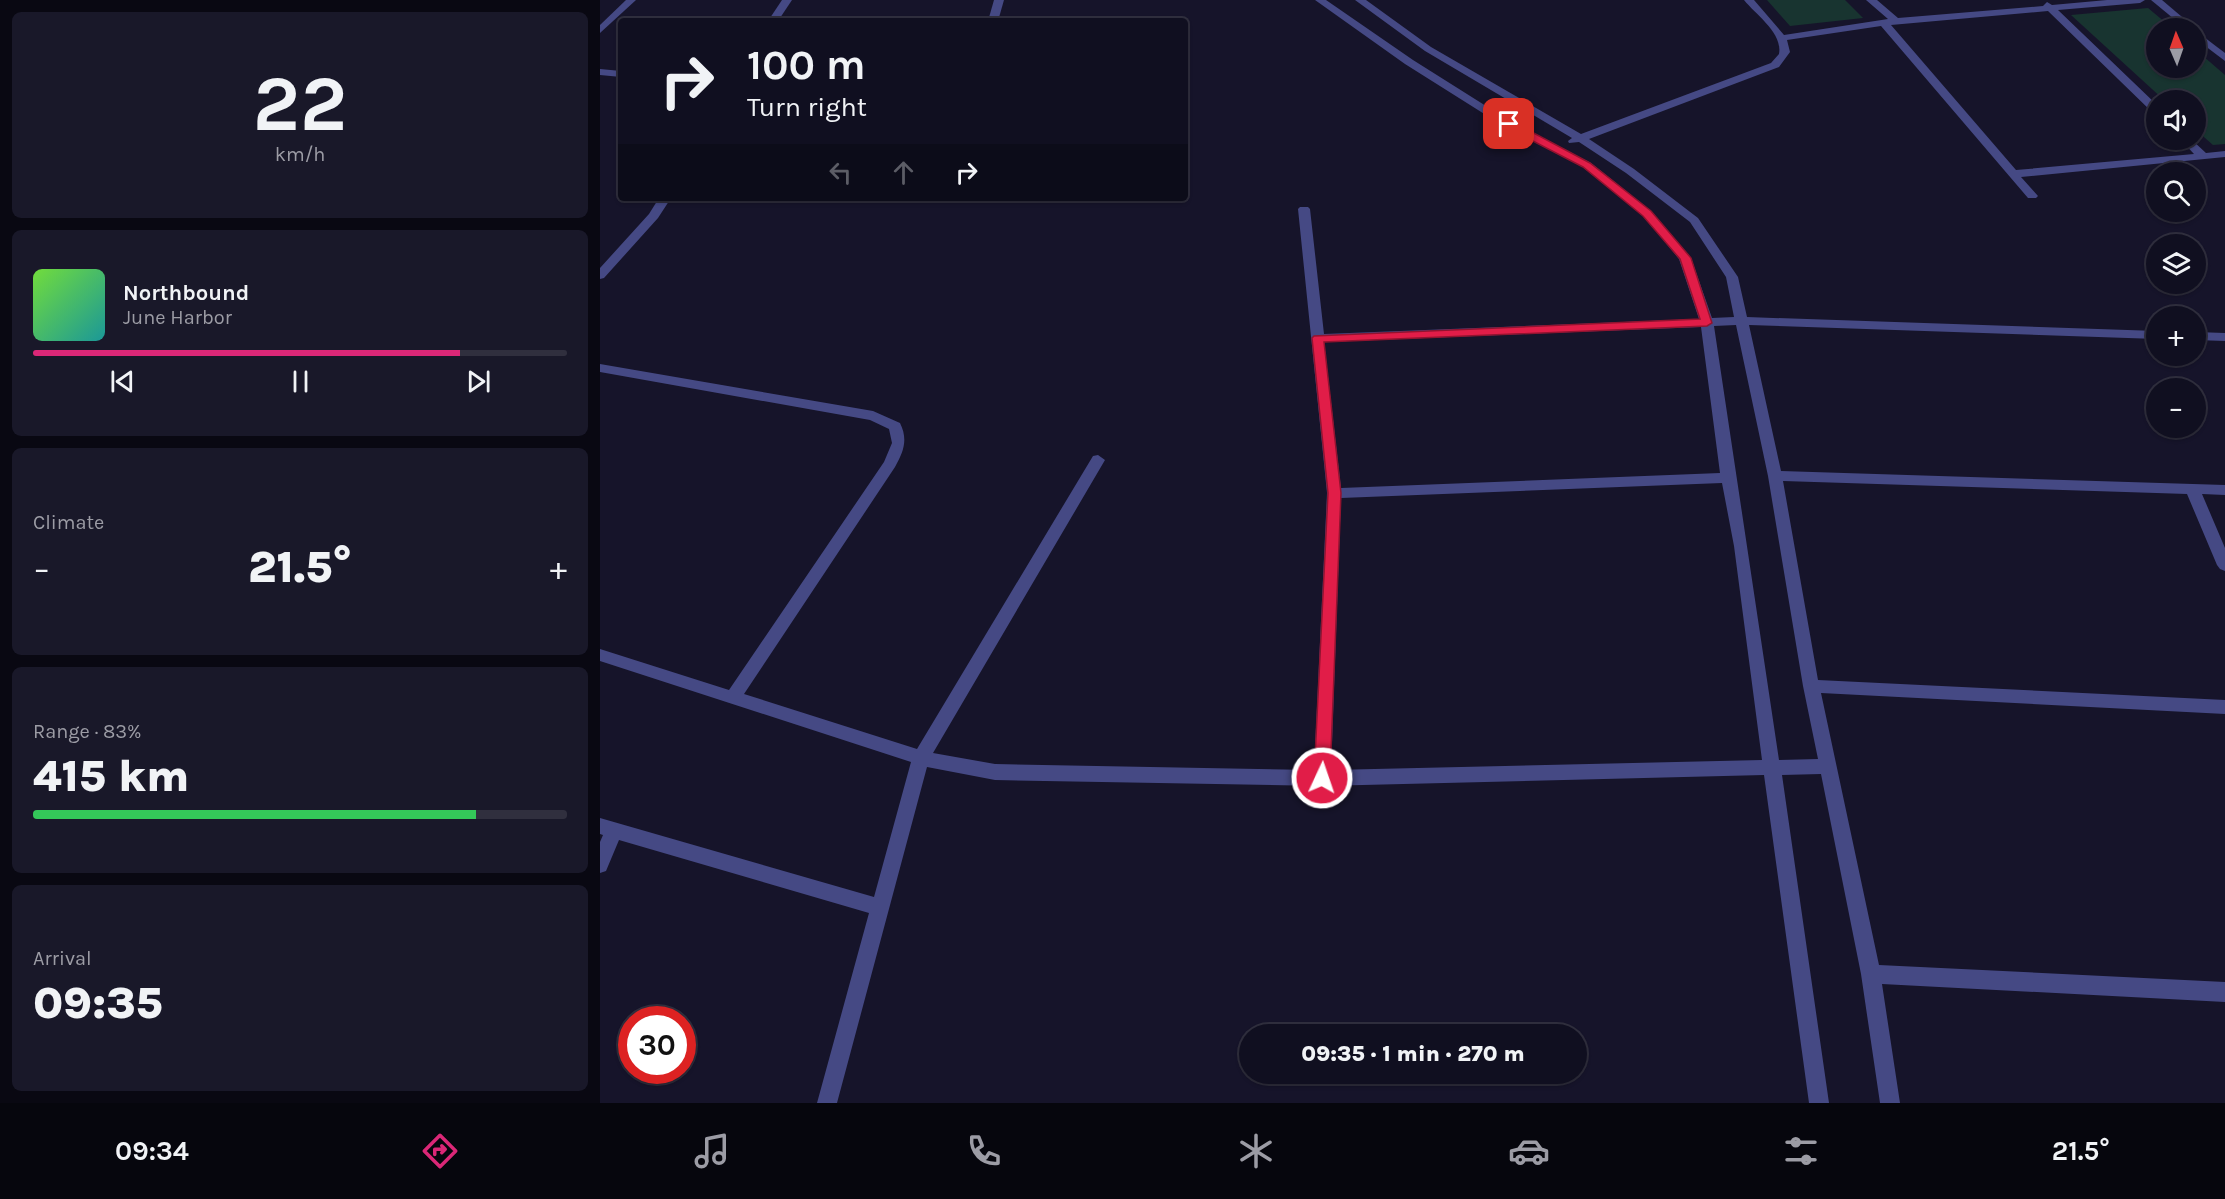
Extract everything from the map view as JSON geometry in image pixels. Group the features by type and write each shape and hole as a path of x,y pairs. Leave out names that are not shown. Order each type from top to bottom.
{"street":[{"path":"600,30 631,0"},
{"path":"775,18 787,0"},
{"path":"994,18 999,0"},
{"path":"1320,0 1409,62 1509,124 1587,165 1647,213 1685,258 1707,323 1728,478 1741,546 1819,1103"},
{"path":"1360,0 1428,49 1580,138 1630,171 1694,220 1732,277 1776,476 1811,686 1871,974 1890,1103"},
{"path":"1555,148 1775,65 1784,56 1786,48 1781,38 1749,0"},
{"path":"1871,0 1896,21"},
{"path":"2042,0 2146,100"},
{"path":"1781,38 1896,21 2140,0"},
{"path":"2156,0 2178,18"},
{"path":"1884,23 2032,196"},
{"path":"2206,42 2225,58"},
{"path":"600,72 618,74"},
{"path":"2197,150 2203,156"},
{"path":"2013,174 2225,154"},
{"path":"600,275 647,223 663,201"},
{"path":"1305,209 1334,493 1322,778"},
{"path":"1318,338 1742,321 2146,335"},
{"path":"2206,336 2225,337"},
{"path":"600,368 873,416 895,426 899,443 890,463 733,698"},
{"path":"827,1103 921,758 1098,460"},
{"path":"1776,476 2225,490"},
{"path":"1334,493 1728,478"},
{"path":"2192,488 2225,565"},
{"path":"600,655 921,758 995,772 1322,778 1827,766"},
{"path":"1811,686 2225,707"},
{"path":"600,866 607,828 880,907"},
{"path":"1871,974 2225,992"}],"green space":[{"path":"1767,0 1845,0 1863,18 1790,26"},
{"path":"2148,8 2160,18 2146,18 2146,78 2206,78 2206,59 2225,75 2225,144 2213,145 2206,139 2206,90 2153,90 2071,15"}],"route":[{"path":"1322,778 1334,493 1318,338 1707,323 1685,258 1647,213 1587,165 1509,124"}]}
